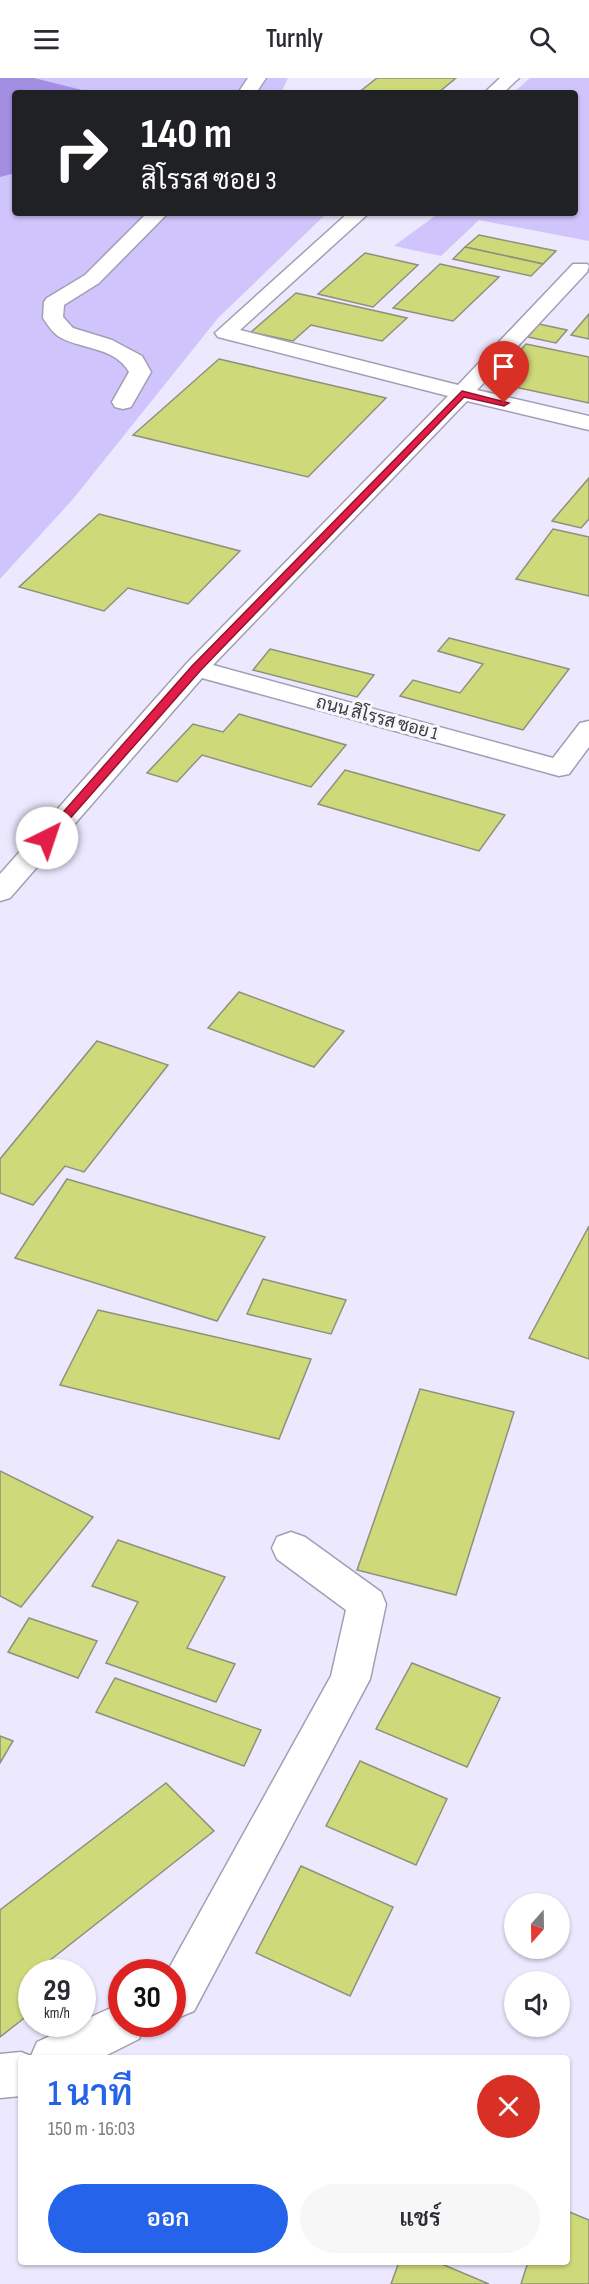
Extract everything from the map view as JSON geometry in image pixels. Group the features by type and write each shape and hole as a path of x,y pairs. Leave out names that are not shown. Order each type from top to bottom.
{"street":[{"path":"496,90 510,78"},
{"path":"123,402 140,372 134,361 105,344 66,332 53,318 54,302 92,279 155,216"},
{"path":"356,216 225,333 589,423"},
{"path":"0,892 196,668 580,268"},
{"name":"ถนน สิโรรส ซอย 1","path":"196,668 559,768 589,729"},
{"path":"186,1981 350,1679 367,1604 291,1548"},
{"path":"59,2055 108,2031"},
{"path":"0,2076 18,2074"}],"shaded area":[{"path":"0,78 288,78 282,90 12,90 12,216 324,216 218,318 73,499 0,579"},
{"path":"0,78 34,78 82,90 12,90 12,174 0,177"},
{"path":"530,78 589,78 589,241 479,220 441,256 394,246 435,216 578,216 578,90 516,90"}],"building":[{"path":"377,78 456,78 442,90 362,90"},
{"path":"479,235 556,251 543,264 465,247"},
{"path":"465,247 543,264 531,276 453,259"},
{"path":"365,253 418,265 373,307 318,294"},
{"path":"440,264 499,277 453,321 393,308"},
{"path":"296,293 407,318 382,341 311,325 293,341 251,332"},
{"path":"589,314 589,339 571,335"},
{"path":"539,324 567,330 556,343 528,337"},
{"path":"526,344 589,357 589,403 492,382"},
{"path":"219,359 386,398 308,477 133,435"},
{"path":"589,478 589,519 581,528 552,521"},
{"path":"99,514 240,551 188,604 128,588 104,611 19,587"},
{"path":"553,529 589,537 589,596 516,579"},
{"path":"449,638 569,669 523,730 400,696 413,680 460,693 483,664 438,651"},
{"path":"270,649 374,675 357,697 253,670"},
{"path":"239,714 346,745 311,787 202,755 177,782 147,773 193,724 223,732"},
{"path":"345,770 505,815 479,851 318,804"},
{"path":"239,992 344,1031 314,1067 208,1028"},
{"path":"97,1041 168,1065 84,1172 65,1166 33,1205 0,1193 0,1159"},
{"path":"67,1179 265,1237 217,1321 15,1258"},
{"path":"589,1226 589,1359 529,1338"},
{"path":"263,1279 346,1300 331,1334 247,1314"},
{"path":"98,1310 311,1359 279,1439 60,1385"},
{"path":"420,1389 514,1412 456,1595 357,1570"},
{"path":"0,1471 93,1517 21,1607 0,1596"},
{"path":"118,1540 225,1577 187,1648 235,1664 216,1702 106,1663 138,1602 92,1586"},
{"path":"29,1618 97,1641 78,1678 8,1652"},
{"path":"412,1663 500,1698 467,1767 376,1729"},
{"path":"115,1678 261,1730 244,1766 96,1712"},
{"path":"0,1736 13,1741 0,1763"},
{"path":"360,1761 447,1799 416,1865 326,1826"},
{"path":"166,1783 214,1831 52,1959 18,1959 18,2023 0,2037 0,1910"},
{"path":"301,1866 393,1907 350,1996 256,1953"},
{"path":"570,2212 589,2220 589,2284 521,2284 527,2265 570,2265"},
{"path":"398,2265 444,2265 489,2284 391,2284"}],"route":[{"path":"47,838 196,668 462,393 504,403"}]}
